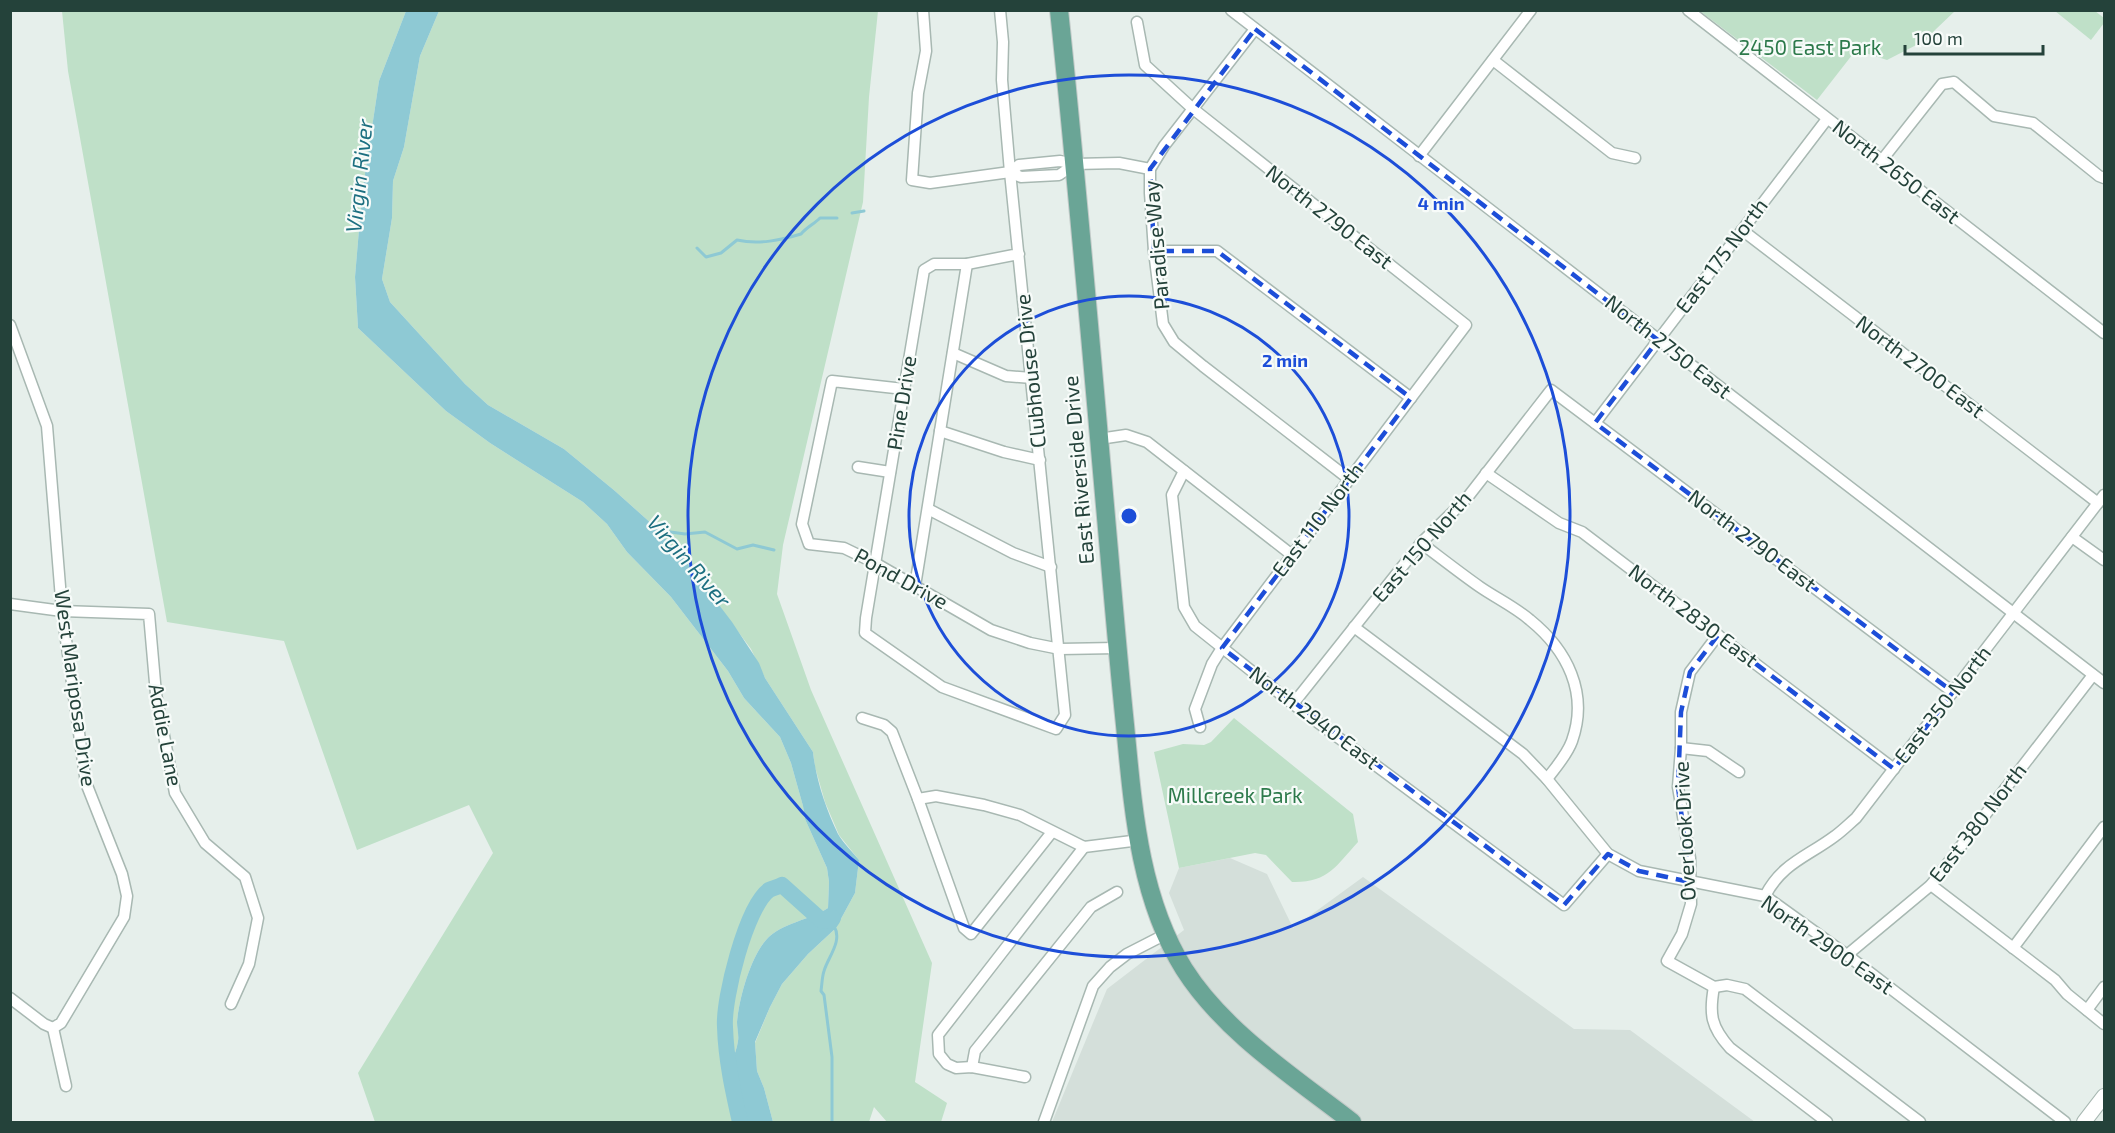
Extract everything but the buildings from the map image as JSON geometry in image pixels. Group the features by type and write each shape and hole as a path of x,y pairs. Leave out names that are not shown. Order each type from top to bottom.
{"main road":[{"name":"East Riverside Drive","path":"1059,10 1131,786 1146,882 1164,928 1184,969 1211,1005 1240,1035 1352,1122"}],"street":[{"path":"923,10 926,51 918,93 912,180 930,183 1010,172 1019,165 1060,161 1075,164 1119,163 1150,169"},
{"name":"Clubhouse Drive","path":"1000,10 1003,42 1002,80 1010,172 1060,649 1065,715 1056,729"},
{"name":"North 2750 East","path":"1231,10 2104,683"},
{"path":"1419,156 1531,10"},
{"name":"North 2650 East","path":"1688,10 2104,333"},
{"name":"North 2790 East","path":"1137,22 1145,65 1192,108 1466,325"},
{"name":"Paradise Way","path":"1255,29 1192,108 1150,169 1154,251 1164,324 1174,342 1349,479"},
{"path":"1492,60 1612,153 1635,158"},
{"path":"1882,160 1942,84 1954,82 1994,116 2033,123 2104,178"},
{"name":"East 175 North","path":"1595,423 1827,119"},
{"name":"North 2700 East","path":"1742,231 2101,499"},
{"path":"1154,251 1217,251 1411,398"},
{"name":"Pine Drive","path":"1019,254 968,264 934,264 924,270 865,633 942,687 1056,729"},
{"path":"915,586 968,264"},
{"name":"West Mariposa Drive","path":"10,325 15,355 47,426 62,611 86,783 122,874 127,896 124,917 62,1023 53,1028"},
{"name":"East 110 North","path":"1200,727 1196,709 1212,664 1222,648 1466,325"},
{"path":"953,353 1006,376 1032,378"},
{"name":"Pond Drive","path":"904,389 832,381 802,524 809,544 844,548 875,562 991,630 1030,643 1060,649 1118,648"},
{"name":"North 2790 East","path":"1551,390 1953,693"},
{"name":"East 150 North","path":"1293,704 1422,543 1467,498 1551,390"},
{"path":"940,431 1004,452 1040,459"},
{"path":"1099,439 1126,435 1147,442 1292,555"},
{"path":"858,467 890,472"},
{"name":"North 2940 East","path":"1184,471 1173,495 1184,607 1194,626 1293,704 1564,905 1608,854"},
{"name":"North 2830 East","path":"1486,473 1558,523 1582,532 1894,769"},
{"name":"East 350 North","path":"1765,896 1773,880 1792,863 1835,836 1856,818 2101,499"},
{"path":"928,509 1013,553 1051,567"},
{"path":"2072,537 2104,560"},
{"path":"1422,543 1479,587 1528,618 1548,635 1564,657 1575,682 1578,702 1576,724 1563,758 1547,779"},
{"path":"10,604 62,611"},
{"name":"Addie Lane","path":"62,611 149,614 156,694 175,793 205,843 245,877 258,918 249,964 231,1004"},
{"name":"North 2900 East","path":"1354,627 1523,754 1547,779 1608,854 1640,871 1765,896 1847,955 2065,1122"},
{"name":"Overlook Drive","path":"1714,987 1667,961 1682,934 1691,904 1690,858 1678,788 1682,748 1681,712 1690,672 1718,635"},
{"name":"East 380 North","path":"1847,955 1931,885 2093,675"},
{"path":"862,718 884,725 892,732 964,928 971,934 1052,832"},
{"path":"1682,748 1708,751 1738,772"},
{"path":"918,798 936,796 984,804 1020,815 1084,848 1140,840"},
{"path":"2013,948 2104,827"},
{"path":"1025,1077 972,1067 956,1068 947,1064 939,1054 938,1035 1084,848"},
{"path":"1931,885 2055,980 2067,994 2104,1024"},
{"path":"972,1067 975,1051 1091,906 1117,892"},
{"path":"1044,1122 1093,986 1127,954 1164,928"},
{"path":"1827,1122 1730,1048 1719,1036 1712,1020 1711,1005 1714,987 1727,985 1745,988 1920,1122"},
{"path":"2087,1010 2104,987"},
{"path":"10,998 44,1024 53,1028 66,1086"},
{"path":"2084,1122 2104,1096"}],"highlighted area":[{"path":"1255,29 1658,340 1595,423 1953,692 1894,769 1718,635 1690,672 1681,712 1678,787 1690,882 1639,871 1608,854 1564,905 1222,648 1411,398 1217,251 1154,251 1150,169"}],"shaded area":[{"path":"1230,858 1267,874 1293,928 1363,877 1574,1029 1630,1030 1755,1122 1052,1122 1107,989 1184,930 1169,893 1179,868"}],"green space":[{"path":"62,11 406,11 379,81 362,194 355,277 358,328 446,411 490,443 583,502 607,524 627,552 671,597 728,671 744,698 780,737 791,763 805,819 827,868 828,908 772,934 760,948 750,968 740,1002 737,1022 738,1041 727,1080 728,1100 733,1122 375,1122 358,1073 493,853 469,805 357,850 284,641 167,622 68,71"},
{"path":"439,11 878,11 869,97 863,202 783,545 777,594 811,690 932,963 915,1082 947,1103 941,1122 887,1122 874,1107 869,1122 773,1122 757,1071 755,1043 782,984 808,954 836,928 855,893 859,860 839,835 825,802 813,752 765,678 751,649 684,559 653,525 564,449 488,405 465,384 390,302 382,279 392,218 393,181 404,147 420,56"},
{"name":"2450 East Park","path":"1700,11 1955,11 1928,39 1887,60 1856,50 1817,100"},
{"path":"2055,11 2095,11 2104,18 2104,23 2091,40"},
{"name":"Millcreek Park","path":"1234,718 1353,814 1358,842 1337,865 1323,876 1304,882 1292,882 1266,855 1255,853 1179,868 1154,752 1183,744 1204,745 1211,742"}],"water":[{"path":"406,11 439,11 420,56 404,147 393,181 392,218 382,279 390,302 465,384 488,405 564,449 653,525 684,559 732,622 813,752 819,784 834,824 840,837 859,860 855,893 836,928 808,954 782,984 755,1042 757,1071 773,1122 733,1122 727,1081 738,1041 737,1022 740,1002 750,968 760,948 772,934 780,929 828,908 829,882 827,868 805,819 791,763 780,737 744,698 728,671 671,597 627,552 607,524 583,502 490,443 446,411 358,328 355,277 362,194 379,81"}],"waterway":[{"path":"852,213 864,211"},
{"path":"697,248 706,257 721,253 737,240 762,242 786,238 801,234 820,218 837,218"},
{"path":"656,530 685,534 705,532 737,549 753,545 774,550"},
{"name":"Virgin River","path":"740,1122 728,1063 725,1014 732,976 744,933 752,915 760,900 769,890 782,885 821,920 831,921 833,918"},
{"path":"832,1122 832,1057 824,995 821,991 824,971 836,943 834,926"}]}
